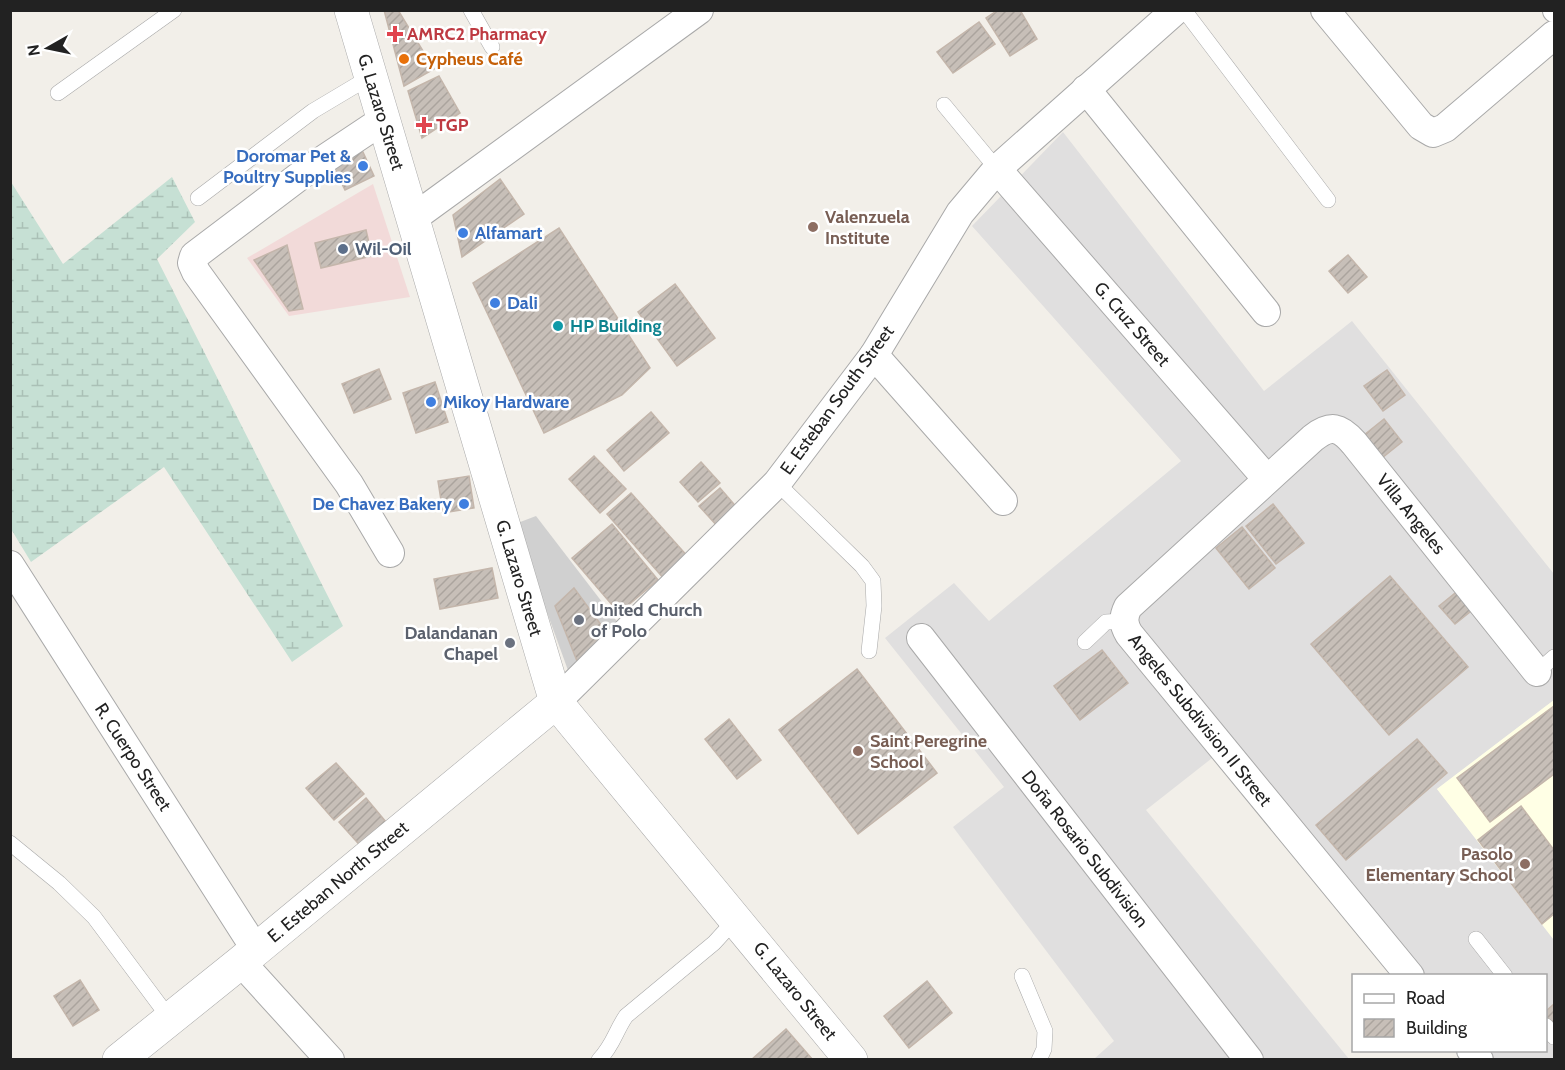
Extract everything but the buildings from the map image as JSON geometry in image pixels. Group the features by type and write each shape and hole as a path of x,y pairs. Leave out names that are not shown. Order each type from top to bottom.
{"street":[{"name":"G. Lazaro Street","path":"351,10 556,702 851,1059"},
{"path":"412,219 699,10"},
{"name":"E. Esteban South Street","path":"556,702 777,483 874,355 960,213 997,169 1176,10"},
{"path":"1325,10 1421,126 1433,133 1445,128 1554,34"},
{"path":"1086,89 1266,312"},
{"path":"383,120 305,172 194,256 192,262 196,272 349,484 390,553"},
{"name":"G. Cruz Street","path":"997,169 1267,479"},
{"path":"874,355 1003,501"},
{"name":"Villa Angeles","path":"1267,479 1318,434 1330,429 1344,432 1546,664"},
{"name":"Angeles Subdivision II Street","path":"1267,479 1128,607 1124,621 1129,634 1409,974"},
{"name":"R. Cuerpo Street","path":"10,565 249,956 330,1059"},
{"name":"Doña Rosario Subdivision","path":"921,638 1249,1059"},
{"name":"E. Esteban North Street","path":"128,1057 170,1019 556,702"}],"lane":[{"path":"58,93 174,10"},
{"path":"471,10 492,47"},
{"path":"1184,10 1328,200"},
{"path":"198,198 313,111 370,76"},
{"path":"944,105 997,169"},
{"path":"777,483 862,566 873,581 874,606 869,651"},
{"path":"1085,642 1106,622 1124,621"},
{"path":"10,843 59,883 94,917 170,1019"},
{"path":"599,1059 615,1041 620,1025 626,1016 714,943 736,919"},
{"path":"1476,939 1504,974"},
{"path":"1022,976 1045,1031 1044,1049 1039,1059"}],"shaded area":[{"path":"1063,132 1264,391 1352,321 1554,574 1554,700 1437,789 1554,940 1554,1059 1468,1059 1461,1052 1547,1052 1547,974 1397,974 1216,755 1146,810 1349,1059 1094,1059 1114,1041 953,827 1004,787 885,638 954,583 989,621 1181,461 972,226"},
{"path":"373,184 410,297 289,316 247,258"},
{"path":"536,516 622,628 569,673 515,524"},
{"name":"Pasolo Elementary School","path":"1554,700 1554,940 1437,789"}],"green space":[{"path":"172,177 195,222 157,259 343,626 292,662 164,467 31,562 11,529 11,182 63,264"}],"place":[{"name":"AMRC2 Pharmacy","path":"395,34"},
{"name":"Cypheus Café","path":"404,59"},
{"name":"TGP","path":"424,125"},
{"name":"Doromar Pet & Poultry Supplies","path":"363,166"},
{"name":"Valenzuela Institute","path":"813,227"},
{"name":"Alfamart","path":"463,233"},
{"name":"Wil-Oil","path":"343,249"},
{"name":"Dali","path":"495,303"},
{"name":"HP Building","path":"558,326"},
{"name":"Mikoy Hardware","path":"431,402"},
{"name":"De Chavez Bakery","path":"464,504"},
{"name":"United Church of Polo","path":"579,620"},
{"name":"Dalandanan Chapel","path":"510,643"},
{"name":"Saint Peregrine School","path":"858,751"},
{"name":"Pasolo Elementary School","path":"1525,864"}]}
